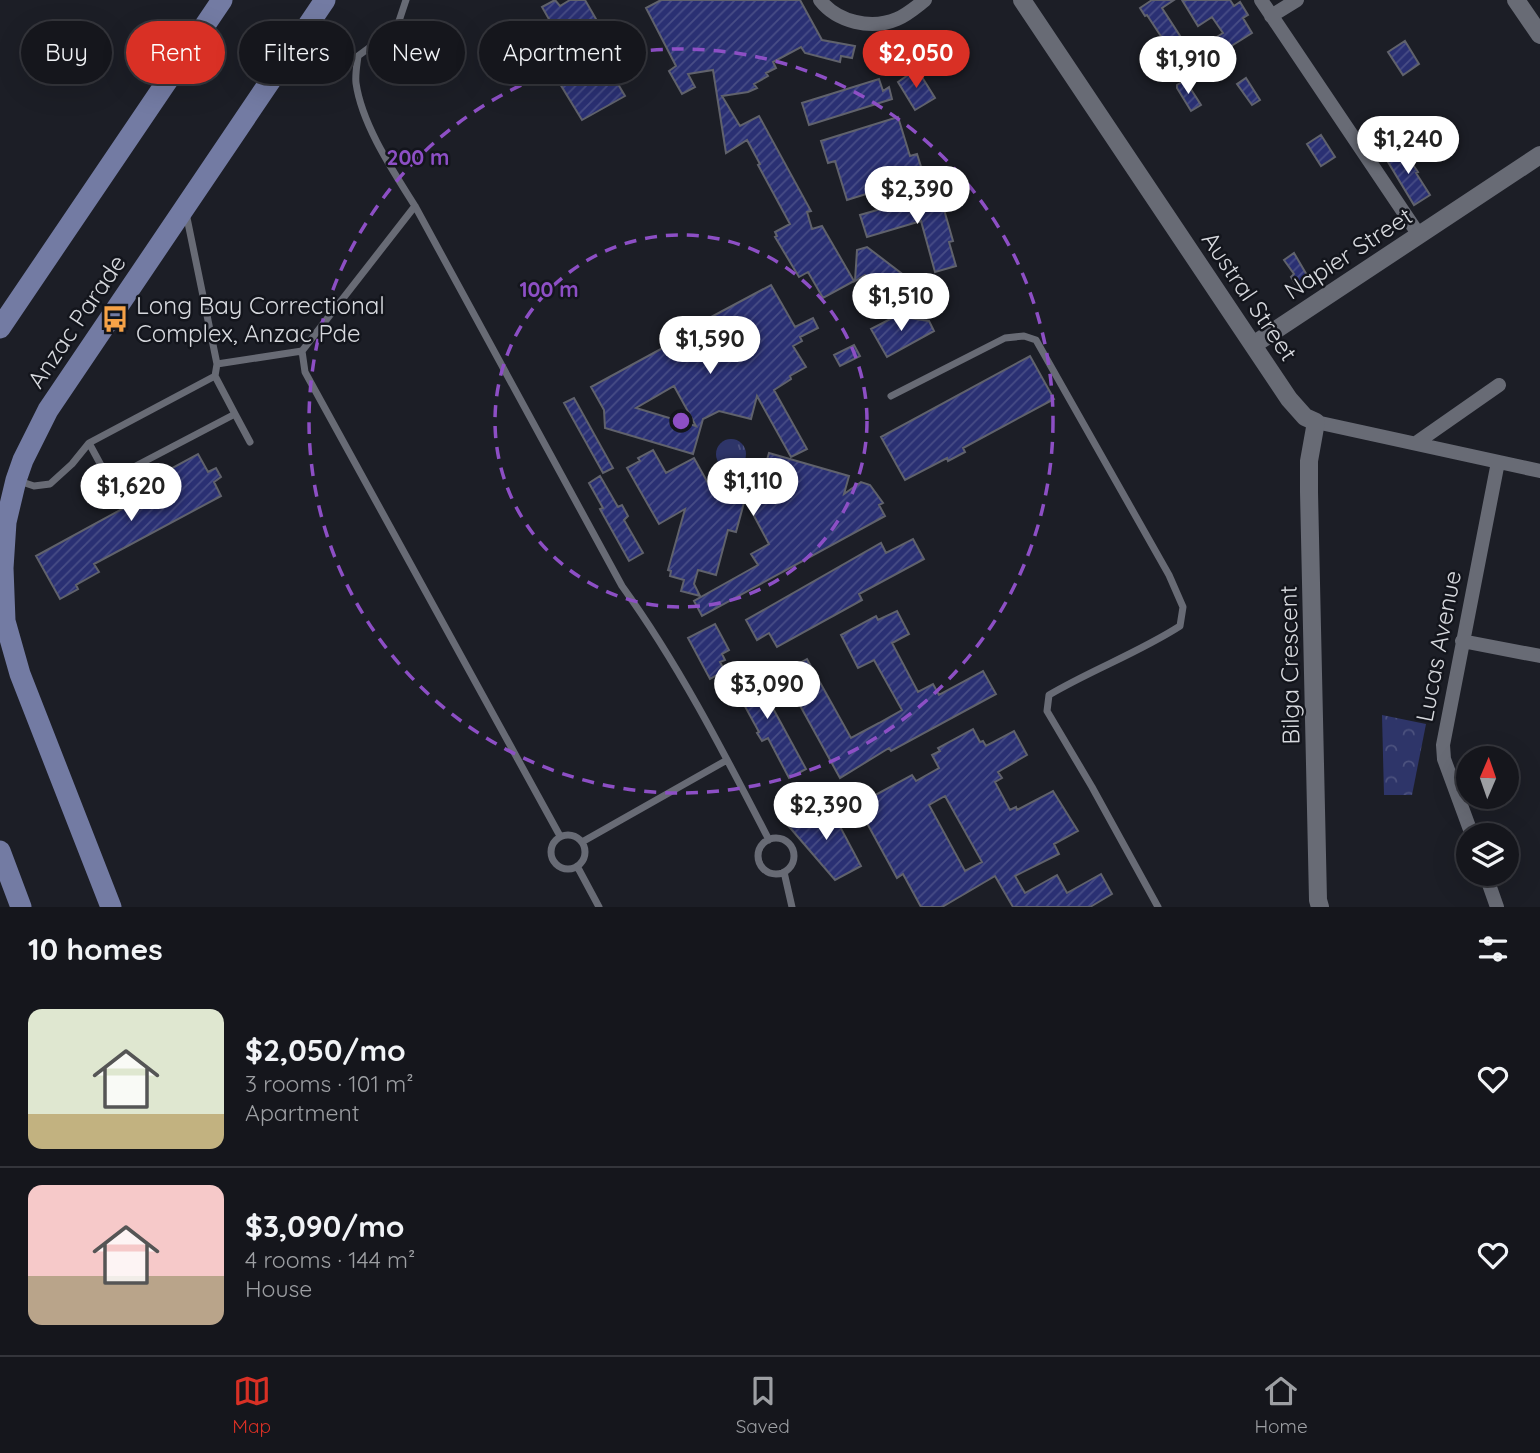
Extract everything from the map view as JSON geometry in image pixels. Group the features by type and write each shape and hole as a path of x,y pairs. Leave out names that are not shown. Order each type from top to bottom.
{"main road":[{"path":"0,328 222,0"},
{"name":"Anzac Parade","path":"111,907 20,674 5,621 3,568 8,477 48,410 325,0"},
{"path":"0,851 21,907"}],"street":[{"path":"820,0 839,16 871,24 899,18 925,0"},
{"name":"Austral Street","path":"1022,0 1297,410 1316,422 1540,471"},
{"path":"1261,0 1419,235"},
{"path":"1271,16 1297,0"},
{"path":"1517,0 1540,35"},
{"name":"Napier Street","path":"1253,345 1540,155"},
{"path":"1416,443 1499,385"},
{"name":"Bilga Crescent","path":"1316,422 1309,461 1309,492 1318,900 1321,907"},
{"name":"Lucas Avenue","path":"1468,823 1444,759 1443,745 1498,462"},
{"path":"1462,641 1540,656"},
{"path":"1490,886 1497,907"}],"lane":[{"path":"406,0 397,27 358,56 356,82 369,122 395,175 415,206 622,586 654,630 769,840"},
{"path":"184,206 217,364 215,376 250,442"},
{"path":"217,364 302,351 415,206"},
{"path":"891,396 1005,338 1024,336 1035,340 1169,575 1183,607 1180,626 1156,641 1082,675 1049,695 1047,711 1158,907"},
{"path":"302,351 305,372 560,836"},
{"path":"8,477 34,486 50,484 72,464 89,443 215,376"},
{"path":"89,443 109,480 235,414"},
{"path":"582,842 727,760"},
{"path":"560,836 576,837 582,842 584,858 577,866 563,868 553,860 552,846 560,836"},
{"path":"780,839 793,851 792,863 784,872 767,872 760,863 760,847 769,840 780,839"},
{"path":"577,866 599,907"},
{"path":"784,872 792,907"}],"green space":[{"path":"731,439 742,443 746,454 742,465 731,469 720,465 716,454 720,443"},
{"path":"1382,715 1426,724 1412,795 1384,795"}],"building":[{"path":"555,0 560,6 570,0 585,0 597,21 550,21 542,7"},
{"path":"661,0 800,0 822,40 855,46 852,58 841,56 840,62 805,53 801,47 773,62 776,68 754,84 757,88 722,96 740,126 759,116 811,211 807,212 812,229 822,226 854,281 823,298 808,272 799,277 775,237 775,232 790,224 747,140 726,153 713,70 688,74 695,87 682,94 669,71 676,66 646,8"},
{"path":"1152,0 1174,0 1162,8 1182,39 1168,47 1140,8"},
{"path":"1182,0 1230,0 1234,6 1240,2 1248,15 1243,18 1252,33 1220,53 1212,40 1223,33 1212,17 1198,26"},
{"path":"1405,41 1419,64 1403,75 1388,52"},
{"path":"917,69 935,98 915,110 898,82"},
{"path":"1246,78 1260,100 1252,105 1237,84"},
{"path":"879,79 883,91 889,87 892,99 809,125 802,103"},
{"path":"1185,80 1201,105 1191,111 1177,88 1177,85"},
{"path":"560,84 618,84 625,96 582,120"},
{"path":"898,117 910,156 917,154 924,176 847,200 835,161 828,163 821,141"},
{"path":"1321,135 1335,157 1321,166 1307,144"},
{"path":"1401,147 1430,195 1414,205 1385,157"},
{"path":"939,192 953,241 949,242 956,266 935,272 921,221 867,237 860,215"},
{"path":"867,247 918,286 903,305 865,275 855,281 857,250"},
{"path":"1294,253 1308,277 1296,285 1291,277 1294,274 1284,260"},
{"path":"771,285 795,327 813,318 818,328 800,337 802,341 793,346 806,367 774,390 807,449 791,457 757,396 751,419 719,411 703,419 693,454 605,428 604,410 591,387 672,343 670,339","holes":["674,386 696,426 636,408"]},
{"path":"896,316 929,321 934,331 887,357 871,329"},
{"path":"854,345 860,356 840,366 834,355"},
{"path":"1030,356 1054,399 963,448 965,452 948,461 947,458 905,480 881,437"},
{"path":"574,398 613,468 603,473 564,403"},
{"path":"653,450 666,473 694,458 709,485 737,493 773,473 764,470 769,453 849,476 844,494 861,482 870,485 883,503 879,505 885,516 702,616 694,601 758,565 751,554 769,544 745,499 736,532 728,530 716,575 698,570 694,584 700,596 681,591 684,580 670,576 671,571 668,570 685,509 659,524 627,468"},
{"path":"198,454 208,472 216,468 221,477 214,482 221,496 94,564 99,572 76,585 78,589 60,599 36,556 144,497 137,484 152,476 154,478"},
{"path":"600,476 618,507 622,505 628,516 624,520 643,553 629,561 589,483"},
{"path":"913,539 924,559 859,594 862,600 777,647 769,633 757,640 746,620 881,543 886,553"},
{"path":"897,611 909,634 892,643 918,692 933,684 939,695 983,671 996,694 891,751 889,748 840,778 782,673 807,659 851,738 879,723 902,710 874,660 858,668 841,635 876,616 878,620"},
{"path":"715,624 729,650 722,654 725,660 720,662 725,671 710,679 688,638"},
{"path":"751,668 806,769 789,778 768,738 762,741 757,733 759,732 730,679"},
{"path":"973,729 980,742 983,741 986,746 1014,731 1027,755 998,772 1002,778 995,782 1010,810 1016,807 1017,810 1053,791 1078,831 1054,844 1059,854 1015,876 1025,893 1057,875 1067,893 1101,874 1112,894 1090,907 1013,907 995,876 942,907 921,907 903,874 897,878 857,805 912,775 916,781 939,768 932,755 940,751 938,748","holes":["945,796 982,862 965,871 929,805"]},
{"path":"824,806 832,821 836,819 861,866 835,880 786,823"}],"place":[{"name":"Long Bay Correctional Complex, Anzac Pde","path":"115,319"}]}
